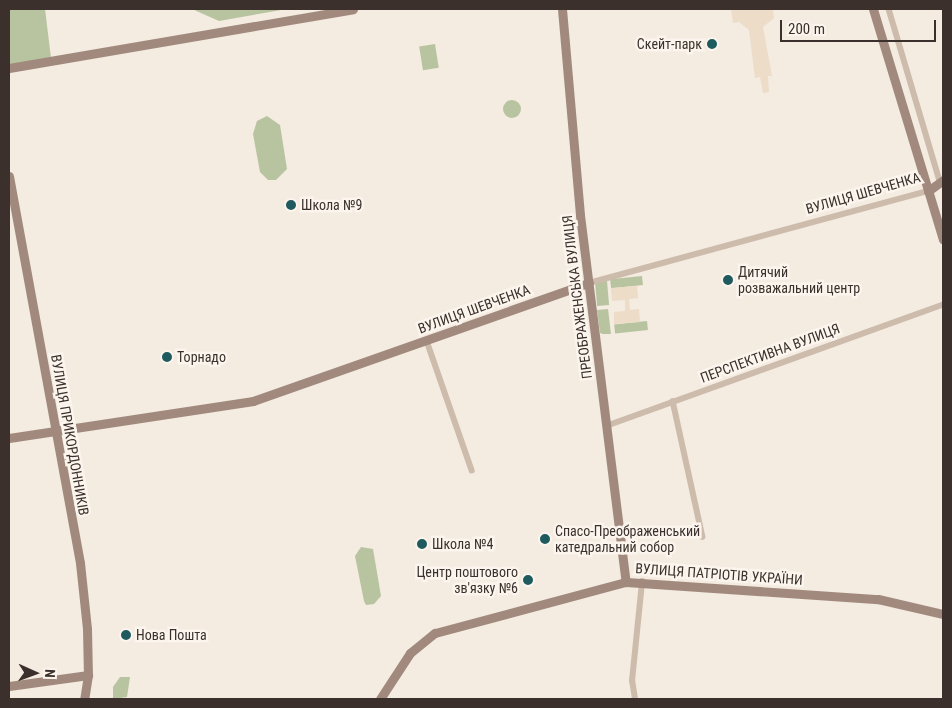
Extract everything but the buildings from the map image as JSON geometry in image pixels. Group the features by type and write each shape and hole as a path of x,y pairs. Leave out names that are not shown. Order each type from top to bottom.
{"main road":[{"path":"9,68 353,9"},
{"name":"ПРЕОБРАЖЕНСЬКА ВУЛИЦЯ","path":"562,9 589,283 626,582"},
{"path":"873,9 943,240"},
{"name":"ВУЛИЦЯ ПРИКОРДОННИКІВ","path":"9,176 80,563 87,629 88,674 84,699"},
{"name":"ВУЛИЦЯ ШЕВЧЕНКА","path":"928,191 941,180"},
{"name":"ВУЛИЦЯ ШЕВЧЕНКА","path":"9,438 253,401 589,283"},
{"name":"ВУЛИЦЯ ПАТРІОТІВ УКРАЇНИ","path":"380,699 410,653 435,633 626,582 878,599 943,614"},
{"path":"9,686 88,674"}],"street":[{"path":"889,9 941,180"},
{"name":"ВУЛИЦЯ ШЕВЧЕНКА","path":"589,283 928,191"},
{"name":"ПЕРСПЕКТИВНА ВУЛИЦЯ","path":"606,426 943,305"},
{"path":"427,341 472,470"},
{"path":"673,401 703,537"},
{"path":"635,699 632,681 642,582"}],"green space":[{"path":"9,9 45,9 51,58 9,65"},
{"path":"192,9 287,9 219,21"},
{"path":"435,44 439,68 423,70 419,47"},
{"path":"512,100 518,103 521,109 518,115 512,118 506,115 503,109 506,103"},
{"path":"267,116 280,125 287,169 276,180 268,180 260,172 253,134 257,121"},
{"path":"642,276 643,285 611,288 610,279"},
{"path":"607,281 609,305 597,306 595,282"},
{"path":"608,309 611,334 603,334 600,333 597,310"},
{"path":"647,321 648,330 615,333 614,324"},
{"path":"361,547 373,549 381,596 374,604 366,605 364,601 355,556"},
{"path":"120,677 130,677 127,697 113,699 113,687"}],"shaded area":[{"path":"731,9 773,9 774,18 763,27 772,76 768,76 769,92 763,93 760,77 755,78 749,30 739,22 733,23"},
{"path":"637,286 638,298 629,299 630,310 639,309 640,322 614,324 614,312 625,311 625,300 612,301 611,288"}],"place":[{"name":"Скейт-парк","path":"712,44"},
{"name":"Школа №9","path":"291,205"},
{"name":"Дитячий розважальний центр","path":"728,280"},
{"name":"Торнадо","path":"167,357"},
{"name":"Спасо-Преображенський катедральний собор","path":"545,539"},
{"name":"Школа №4","path":"422,544"},
{"name":"Центр поштового зв'язку №6","path":"528,580"},
{"name":"Нова Пошта","path":"126,635"}]}
